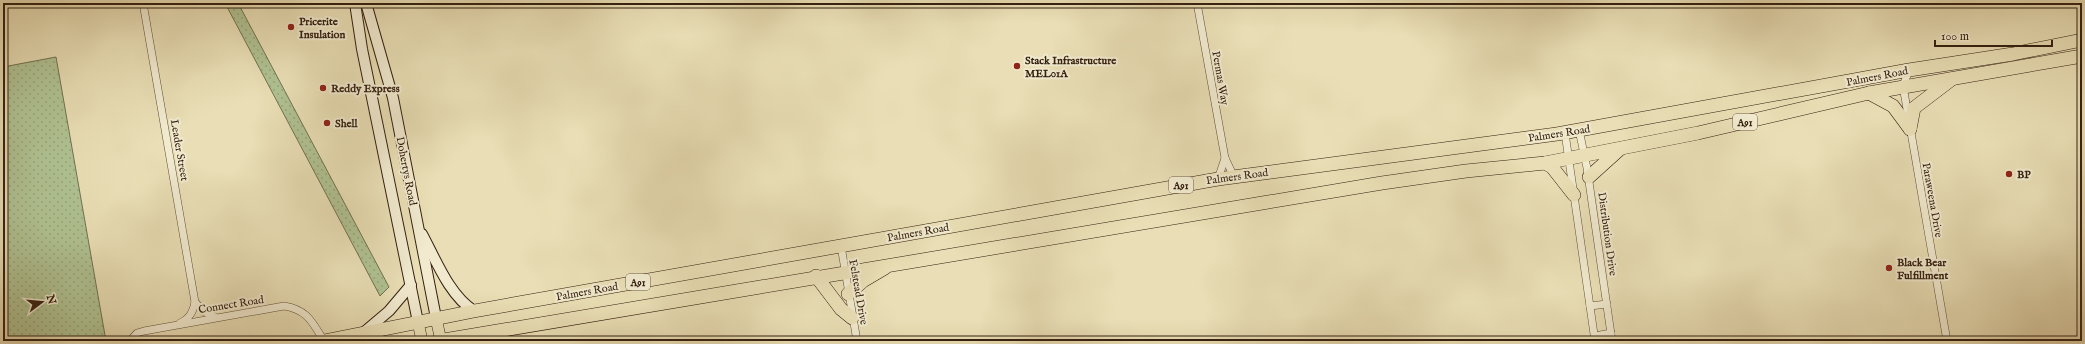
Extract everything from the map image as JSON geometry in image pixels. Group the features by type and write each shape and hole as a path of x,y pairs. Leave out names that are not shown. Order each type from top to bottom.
{"highway":[{"name":"Palmers Road","path":"324,341 474,311 1234,176 1578,130 1909,70 2012,54 2082,40"},
{"name":"Palmers Road","path":"440,341 816,276 1389,182 1466,170 1545,163 1698,133 1903,86 2082,56"},
{"path":"1910,130 1914,108 1953,78"},
{"path":"1869,93 1893,106 1910,130"},
{"path":"1589,177 1620,148"},
{"path":"1545,163 1556,171 1574,195"},
{"path":"848,294 863,281 892,264"},
{"path":"816,276 841,309 852,318"},
{"path":"497,341 513,328"}],"main road":[{"name":"Dohertys Road","path":"355,3 362,49 422,341"},
{"name":"Dohertys Road","path":"366,3 393,98 440,341"},
{"path":"417,226 455,294 466,306 474,311"},
{"path":"363,333 389,311 411,285"}],"street":[{"name":"Leader Street","path":"143,3 195,302"},
{"name":"Permas Way","path":"1196,3 1225,158 1234,176"},
{"name":"Paraweena Drive","path":"1909,70 1903,86 1947,341"},
{"path":"1891,74 1903,86"},
{"name":"Distribution Drive","path":"1578,130 1589,177 1611,337"},
{"path":"1565,132 1570,158 1595,338 1611,337"},
{"name":"Permas Way","path":"1218,179 1225,158"},
{"name":"Felstead Drive","path":"841,246 856,341"},
{"path":"195,302 203,311 216,317"},
{"path":"180,323 188,319 194,310 195,302"},
{"path":"1590,306 1607,304"},
{"name":"Connect Road","path":"130,341 137,333 144,331 180,323 284,306 296,308 305,313 324,341"}],"green space":[{"path":"225,3 238,3 389,287 380,296"},
{"path":"56,57 106,341 3,341 3,67"}],"place":[{"name":"Pricerite Insulation","path":"291,27"},
{"name":"Stack Infrastructure MEL01A","path":"1017,66"},
{"name":"Reddy Express","path":"323,88"},
{"name":"Shell","path":"327,123"},
{"name":"BP","path":"2009,174"},
{"name":"Black Bear Fulfillment","path":"1889,268"}]}
